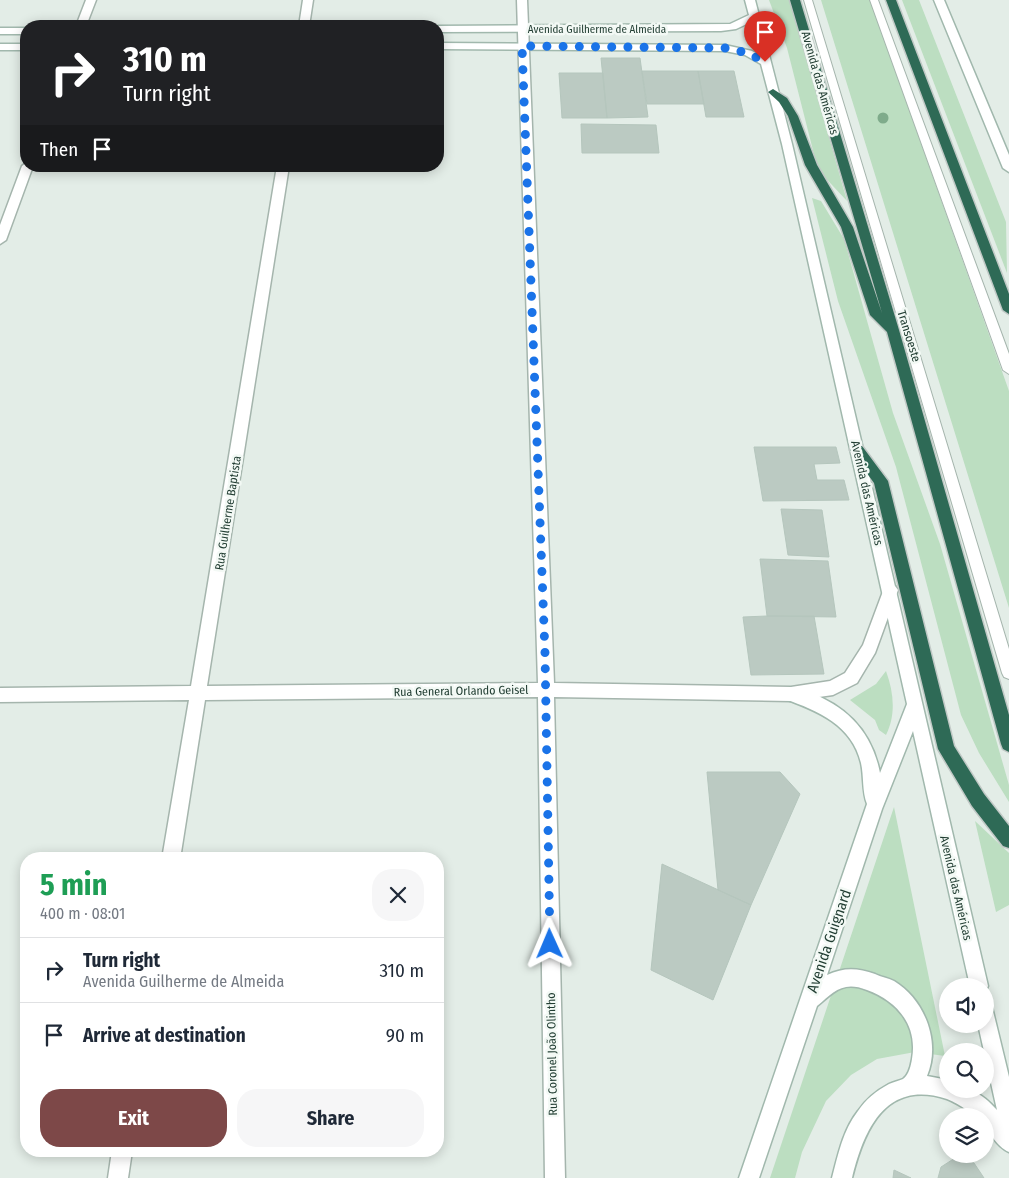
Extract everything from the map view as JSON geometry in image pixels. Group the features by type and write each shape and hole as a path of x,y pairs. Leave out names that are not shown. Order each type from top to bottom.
{"highway":[{"name":"Avenida das Américas","path":"795,0 893,330 1009,744"},
{"path":"891,0 1009,310"},
{"path":"773,92 783,100 793,116 814,172 847,228 876,315 893,330"},
{"path":"857,450 881,482 946,749 978,800 1009,840"}],"street":[{"path":"83,20 91,0"},
{"path":"305,20 308,0"},
{"name":"Rua Coronel João Olintho","path":"522,0 522,46 546,690 554,1178"},
{"name":"Avenida das Américas","path":"750,0 890,590 914,706 977,978"},
{"path":"939,0 1009,168"},
{"name":"Avenida Guilherme de Almeida","path":"444,29 721,28 732,27 754,16"},
{"path":"0,31 20,31"},
{"name":"Avenida Guilherme de Almeida","path":"444,46 725,48 748,53 765,62"},
{"path":"0,48 20,47"},
{"path":"0,240 26,172"},
{"name":"Rua Guilherme Baptista","path":"172,852 282,172"},
{"name":"Rua General Orlando Geisel","path":"0,695 546,690 791,694 833,688 851,678 870,648 890,590"},
{"path":"791,694 816,701 838,714 856,733 869,755 874,779 874,809"},
{"name":"Avenida Guignard","path":"749,1178 874,809 914,706"},
{"path":"808,1001 824,986 841,978 863,979 887,988 907,1004 918,1024 923,1049 919,1072 910,1086"},
{"path":"989,1033 1009,1119"},
{"path":"842,1178 849,1148 863,1119 893,1092 910,1086 926,1084 944,1088 971,1100 997,1124 1009,1142"},
{"path":"118,1178 121,1157"}],"lane":[{"name":"Transoeste","path":"808,0 1009,672"},
{"path":"874,0 1009,370"}],"green space":[{"path":"769,0 790,0 847,201 818,170 787,48"},
{"path":"821,0 870,0 1009,391 1009,608"},
{"path":"902,0 919,0 1006,222 1007,273"},
{"path":"812,198 821,201 844,239 893,413 940,544 1009,785 1009,802 979,753 961,715 896,467 838,301"},
{"path":"886,671 891,687 893,712 886,735 879,730 875,720 850,700 876,684"},
{"path":"894,807 942,1043 939,1043 939,1055 915,1052 877,1059 851,1075 826,1101 802,1152 795,1178 770,1178"},
{"path":"975,821 1009,853 1009,905 996,912"}],"building":[{"path":"601,58 640,58 648,117 607,118"},
{"path":"642,71 698,71 704,104 647,104"},
{"path":"698,71 734,71 744,117 706,117"},
{"path":"559,73 603,73 607,118 562,118"},
{"path":"581,124 656,125 659,153 582,153"},
{"path":"754,447 836,447 840,463 814,464 817,480 844,480 849,500 763,501"},
{"path":"781,509 822,510 829,557 788,555"},
{"path":"760,559 828,561 836,617 767,616"},
{"path":"814,616 824,674 751,675 743,617"},
{"path":"707,772 780,772 800,794 751,905 718,890"},
{"path":"662,864 751,905 713,1000 651,970"},
{"path":"947,1163 974,1163 984,1178 938,1178 941,1167"},
{"path":"894,1170 911,1178 893,1178"}],"route":[{"path":"550,944 545,653 522,46 725,48 748,53 765,62"}]}
